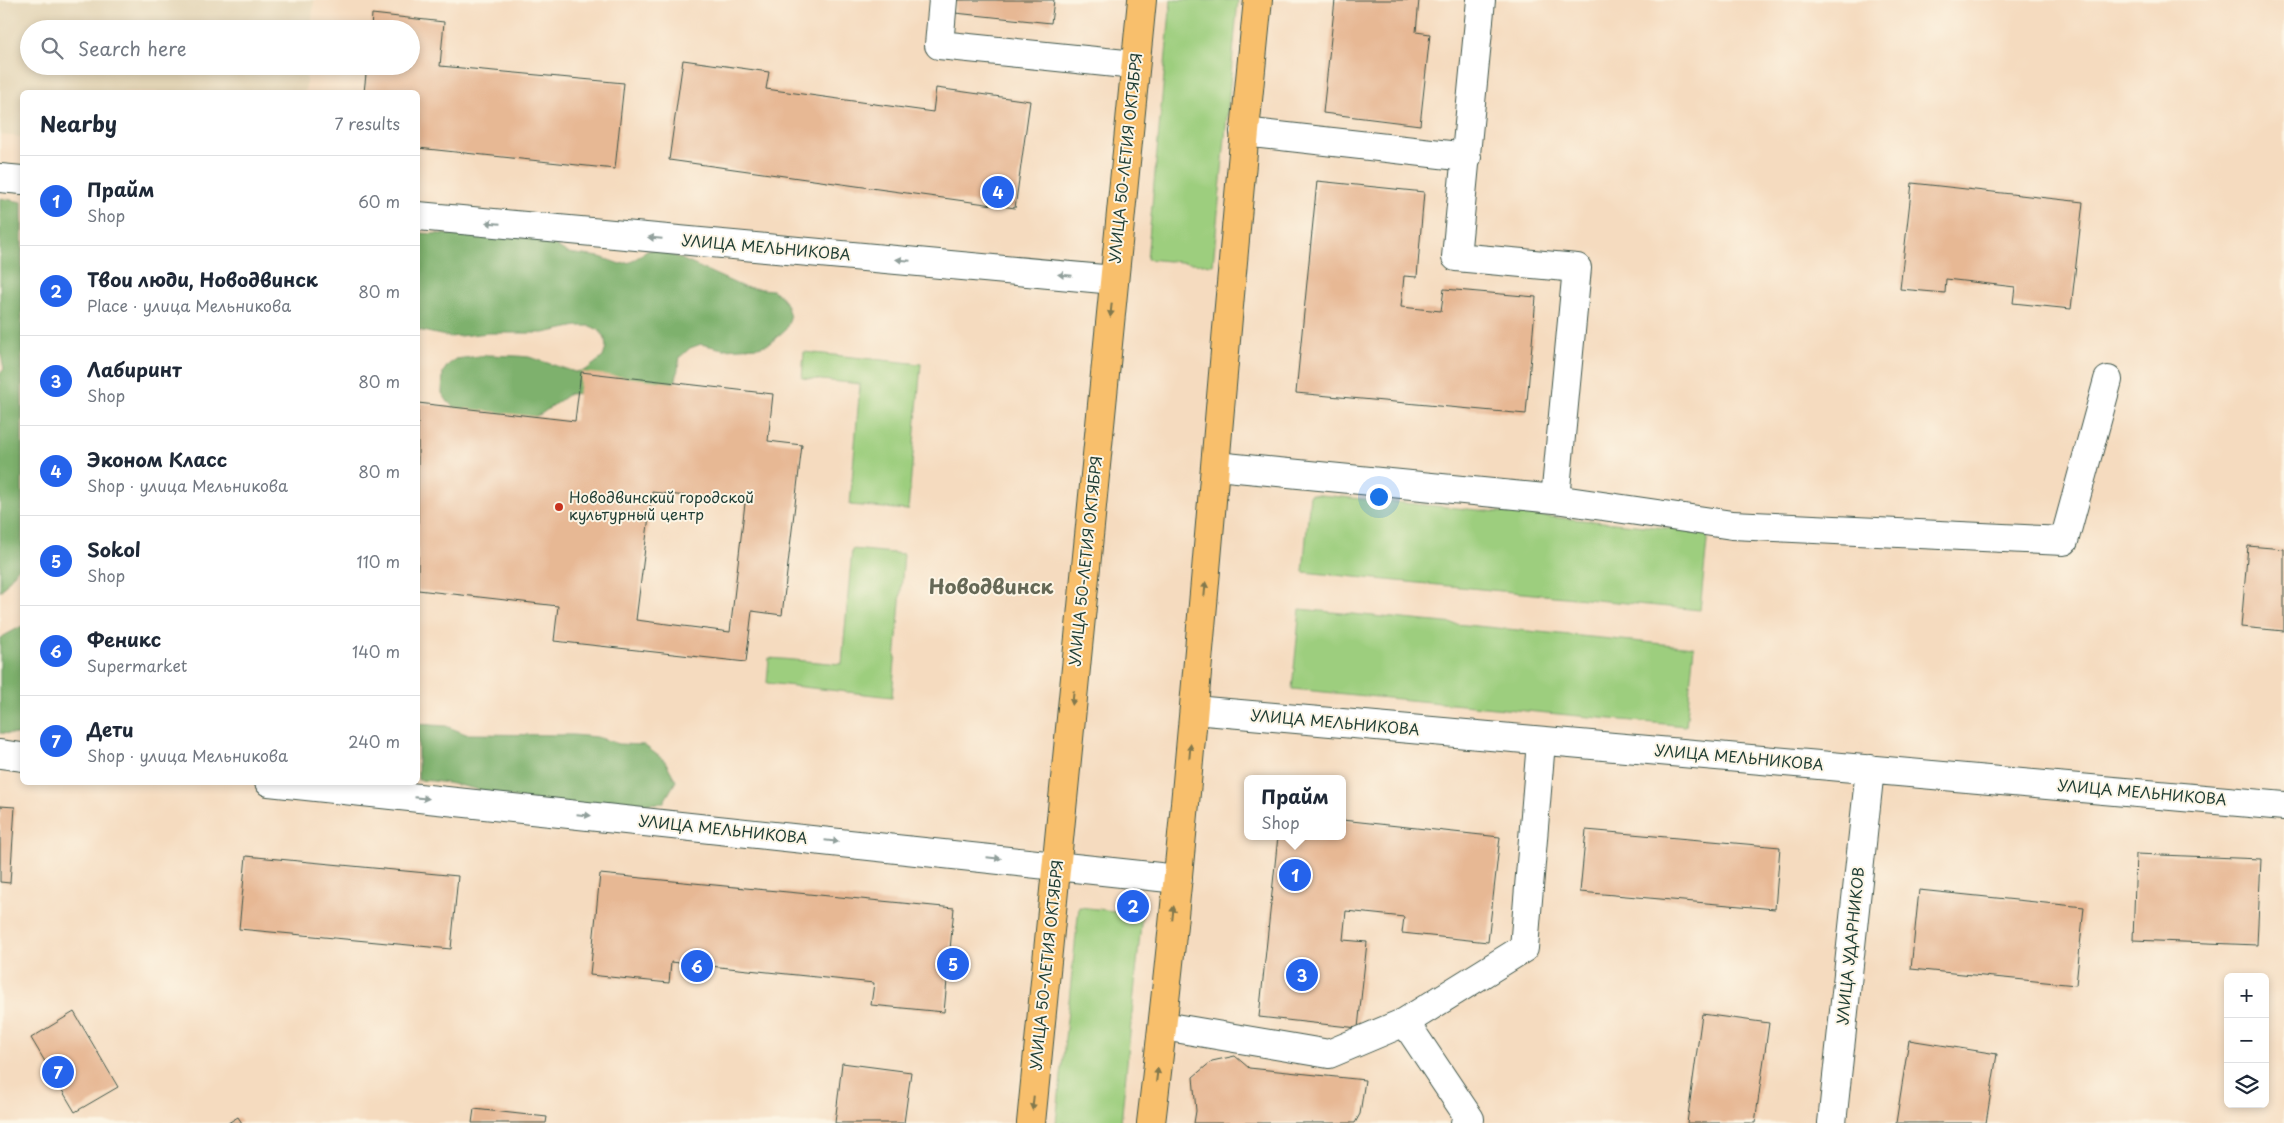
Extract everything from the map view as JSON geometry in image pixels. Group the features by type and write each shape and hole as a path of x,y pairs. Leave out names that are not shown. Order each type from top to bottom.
{"main road":[{"name":"УЛИЦА 50-ЛЕТИЯ ОКТЯБРЯ","path":"1032,1123 1142,0"},
{"path":"1151,1123 1178,879 1216,466 1244,132 1258,0"}],"street":[{"path":"943,0 939,45 1135,65"},
{"path":"1481,0 1456,256 1577,268 1555,499"},
{"path":"1244,132 1467,157"},
{"path":"0,178 20,180"},
{"name":"УЛИЦА МЕЛЬНИКОВА","path":"420,216 1114,280"},
{"path":"1216,466 1555,499 1732,526 2064,541 2108,380"},
{"name":"УЛИЦА МЕЛЬНИКОВА","path":"1194,710 1541,742 1870,768 2284,806"},
{"path":"1163,1026 1329,1054 1405,1022 1524,948 1541,742"},
{"path":"0,754 20,757"},
{"name":"УЛИЦА УДАРНИКОВ","path":"1832,1123 1870,768"},
{"name":"УЛИЦА МЕЛЬНИКОВА","path":"297,785 1178,879"},
{"path":"1405,1022 1470,1119 1465,1123"}],"shaded area":[{"path":"0,0 314,0 312,20 20,20 20,75 307,75 305,90 20,90 20,137 0,135"}],"green space":[{"path":"1171,0 1238,0 1213,265 1147,259"},
{"path":"0,198 20,202 20,566 0,592 0,374 4,369 0,350"},
{"path":"486,231 550,242 568,253 600,257 620,264 631,262 647,251 657,248 743,287 772,290 781,296 787,306 790,318 786,329 769,344 758,347 723,349 701,344 690,348 680,357 676,380 668,389 569,394 541,414 508,427 456,409 448,402 442,393 443,372 448,365 456,359 487,355 517,356 529,357 575,372 586,370 603,357 606,348 605,339 599,330 590,326 577,326 544,333 488,333 450,337 420,330 420,233 465,235"},
{"path":"804,352 921,364 908,510 850,505 860,384 802,378"},
{"path":"1310,494 1708,532 1700,610 1303,572"},
{"path":"852,549 904,554 892,697 767,683 769,658 842,664"},
{"path":"1300,609 1694,647 1686,726 1292,689"},
{"path":"20,627 20,735 0,733 0,638"},
{"path":"420,724 446,726 466,734 573,735 597,737 619,744 644,745 665,761 676,781 663,803 595,805 560,804 526,800 420,780"},
{"path":"1079,907 1142,914 1121,1123 1056,1123"}],"building":[{"path":"956,0 1054,0 1051,23 955,13"},
{"path":"1335,0 1419,0 1416,32 1430,34 1420,125 1323,113"},
{"path":"372,14 444,22 440,66 624,83 615,169 420,148 420,90 364,90 366,75 420,75 420,20 372,20"},
{"path":"683,60 769,72 766,89 933,112 936,88 1030,101 1015,208 669,160"},
{"path":"1317,181 1424,192 1417,277 1404,276 1401,307 1441,311 1444,289 1536,297 1526,414 1296,393"},
{"path":"1912,183 2083,202 2071,309 2013,303 2015,287 1946,279 1945,293 1900,289"},
{"name":"Новодвинский городской культурный центр","path":"581,372 773,394 768,441 802,445 782,615 752,611 746,662 554,641 558,606 420,590 420,403 575,421","holes":["652,492 745,503 730,632 636,620"]},
{"path":"2248,546 2284,549 2284,631 2241,627"},
{"path":"0,806 15,807 10,883 0,882"},
{"path":"1346,820 1500,837 1488,942 1402,933 1404,917 1346,911 1343,940 1367,942 1358,1028 1259,1017 1278,840 1346,840"},
{"path":"1586,830 1780,847 1775,909 1580,892"},
{"path":"2136,854 2261,859 2257,945 2133,940"},
{"path":"246,856 458,876 451,949 239,929"},
{"path":"600,874 954,908 944,1012 871,1005 874,983 671,962 669,983 590,975"},
{"path":"1919,890 2084,907 2076,985 1911,969"},
{"path":"74,1012 118,1087 75,1112 31,1038"},
{"path":"1702,1014 1769,1023 1755,1123 1687,1123"},
{"path":"1909,1040 1997,1054 1986,1123 1896,1123"},
{"path":"1235,1056 1249,1068 1365,1080 1360,1114 1355,1123 1194,1123 1196,1111 1193,1077 1212,1061"},
{"path":"842,1063 911,1072 904,1123 835,1123"},
{"path":"474,1109 547,1117 546,1123 472,1123"},
{"path":"238,1117 242,1123 228,1123"}],"place":[{"name":"Эконом Класс","path":"998,192"},
{"name":"Новодвинский городской культурный центр","path":"559,507"},
{"name":"Прайм","path":"1295,875"},
{"name":"Твои люди, Новодвинск","path":"1133,906"},
{"name":"Sokol","path":"953,964"},
{"name":"Феникс","path":"697,966"},
{"name":"Лабиринт","path":"1302,975"},
{"name":"Дети","path":"58,1072"}],"district":[{"name":"Новодвинск","path":"991,587"}]}
